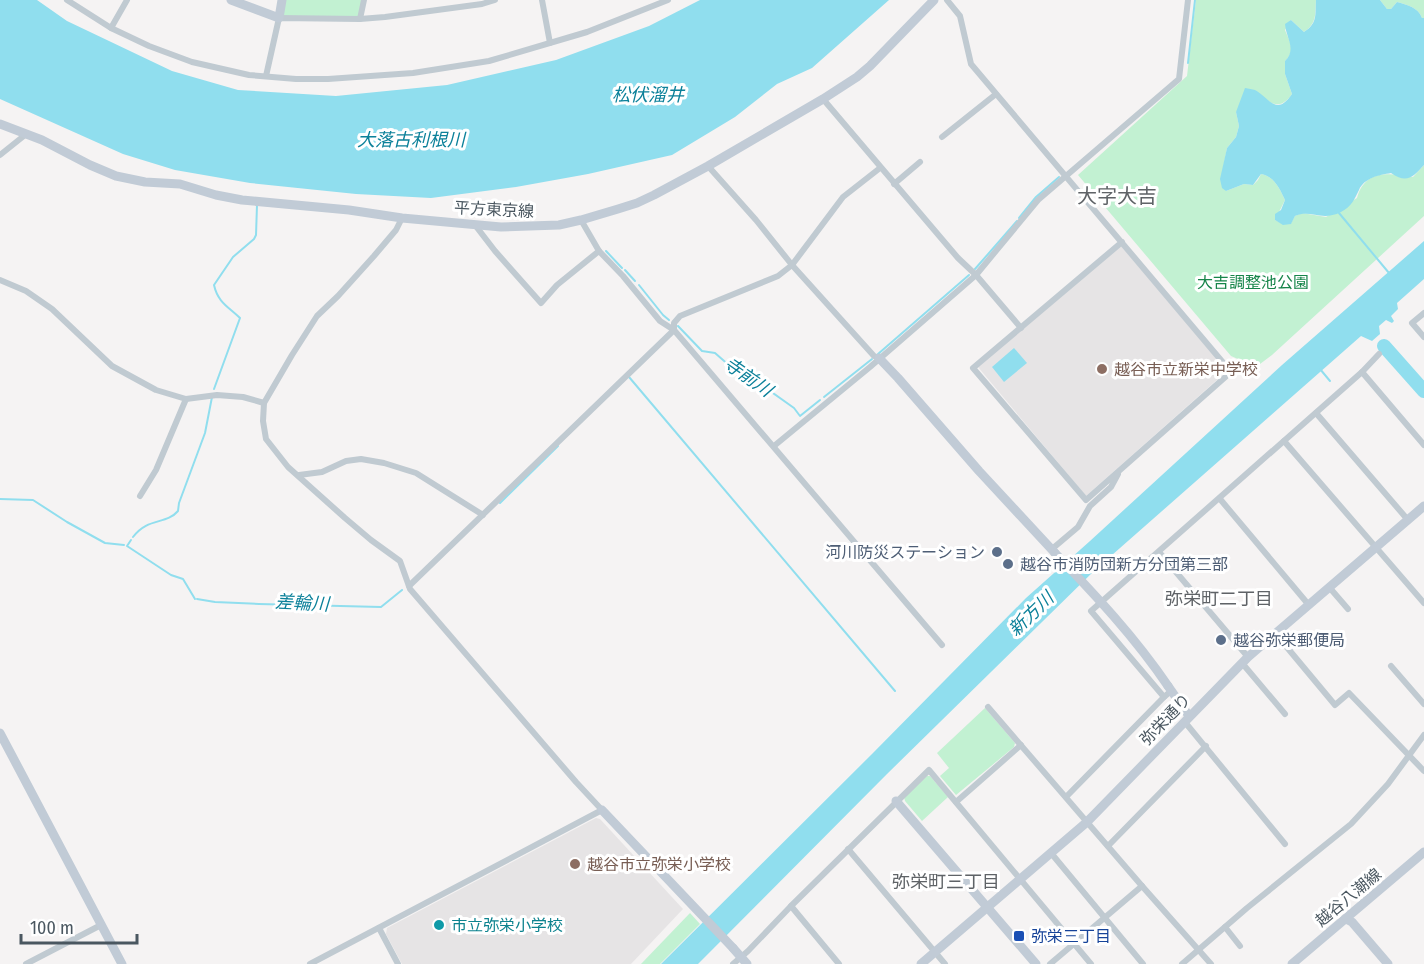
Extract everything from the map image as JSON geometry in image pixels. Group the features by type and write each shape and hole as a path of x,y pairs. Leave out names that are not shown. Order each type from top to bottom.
{"street":[{"path":"67,0 111,28 192,62 249,75 296,79 413,73 489,61 586,32 668,0"},
{"path":"111,28 127,0"},
{"path":"231,0 279,18 360,19 442,10 495,0"},
{"path":"266,76 282,0"},
{"path":"360,19 364,0"},
{"path":"440,0 442,10"},
{"path":"542,0 550,43"},
{"name":"平方東京線","path":"0,124 42,140 90,165 130,180 180,184 216,195 243,200 349,210 402,218 501,227 559,225 637,203 708,166 823,99 870,66 934,0"},
{"path":"947,0 960,16 971,64 1122,242 1231,372 1086,500 973,368 1122,242"},
{"path":"774,446 976,275 1038,200 1179,79 1188,0"},
{"path":"942,137 996,94"},
{"path":"823,99 880,168 1021,328"},
{"path":"0,155 25,135"},
{"path":"894,184 920,162"},
{"path":"708,166 873,356 879,358 898,378 979,471 1127,630 1150,660 1168,691 1206,746 1286,844"},
{"path":"409,586 674,330 674,323 680,316 778,276 792,265 843,197 880,168"},
{"path":"402,218 396,230 374,256 317,316 264,403 262,421 266,439 288,467 371,540 400,561 409,586 576,782 747,964"},
{"path":"581,220 599,251 660,321 674,330 942,645"},
{"path":"476,225 502,260 542,303 557,285 599,251"},
{"path":"0,280 26,291 52,309 112,366 156,390 186,399 217,395 243,397 264,403"},
{"path":"1424,313 1412,323 1424,337"},
{"path":"1168,691 1091,610 1220,499 1362,372 1379,354"},
{"path":"1362,372 1424,445"},
{"path":"140,496 156,470 186,399"},
{"path":"1316,413 1408,520"},
{"path":"1284,441 1424,603"},
{"path":"299,475 316,474 346,461 361,459 384,463 416,473 483,515"},
{"path":"1053,551 1078,527 1090,506 1111,487 1120,471"},
{"path":"1220,499 1308,604"},
{"name":"弥栄通り","path":"921,964 1088,822 1245,660 1424,506"},
{"path":"1159,552 1285,714"},
{"path":"1329,587 1348,609"},
{"path":"1275,633 1335,705 1349,693 1424,771"},
{"path":"1391,666 1424,704"},
{"path":"1066,797 1168,691"},
{"path":"988,707 1211,964"},
{"path":"0,733 122,964"},
{"path":"1182,964 1351,824 1388,784 1424,735"},
{"path":"956,802 1022,745"},
{"path":"1108,846 1206,746"},
{"path":"733,964 928,770 1091,964"},
{"path":"896,801 1036,964"},
{"path":"310,964 602,810"},
{"path":"848,849 945,964"},
{"name":"越谷八潮線","path":"1292,964 1424,852"},
{"path":"1051,853 1143,964"},
{"path":"1050,964 1142,886"},
{"path":"791,906 839,964"},
{"path":"1346,918 1388,964"},
{"path":"26,964 101,925"},
{"path":"1225,927 1240,946"},
{"path":"379,928 398,964"}],"shaded area":[{"name":"越谷市立新栄中学校","path":"1121,246 1227,371 1086,496 978,367"},
{"name":"越谷市立弥栄小学校","path":"596,818 600,819 683,909 631,964 402,964 386,934 387,928"}],"green space":[{"path":"283,0 364,0 360,19 279,18"},
{"name":"大吉調整池公園","path":"1196,0 1316,0 1314,18 1308,29 1304,32 1291,20 1285,30 1291,50 1285,61 1285,74 1292,94 1283,103 1275,104 1258,93 1236,112 1239,126 1236,137 1227,148 1221,179 1226,191 1244,184 1253,185 1261,174 1266,175 1276,184 1285,200 1275,220 1283,224 1291,223 1295,216 1302,213 1326,217 1357,198 1366,182 1372,178 1387,174 1413,177 1424,165 1424,216 1256,367 1231,356 1078,175 1187,76"},
{"path":"1380,0 1424,0 1424,18 1408,5 1397,2 1391,9 1387,9"},
{"path":"985,708 1015,743 1014,747 956,795 940,776 949,768 937,753"},
{"path":"927,776 930,776 948,797 922,821 904,797"},
{"path":"690,913 700,924 660,964 641,964"}],"water":[{"name":"松伏溜井","path":"0,0 37,0 67,21 172,71 238,90 336,96 447,85 556,60 649,26 700,0 889,0 812,68 777,84 735,117 672,155 516,187 431,198 356,194 250,183 175,170 123,154 0,99"},
{"path":"1316,0 1380,0 1387,9 1391,9 1397,2 1415,9 1424,18 1424,165 1409,178 1401,178 1391,173 1368,180 1361,186 1350,205 1334,215 1301,214 1295,216 1291,224 1283,225 1275,220 1275,214 1281,210 1285,200 1279,187 1270,177 1261,174 1253,185 1244,184 1226,191 1222,188 1220,179 1227,148 1236,137 1239,126 1236,112 1245,88 1255,90 1277,105 1282,104 1292,94 1285,74 1285,61 1291,48 1285,24 1291,20 1304,32 1308,29 1315,18"},
{"name":"新方川","path":"1424,241 1424,279 1397,303 1398,309 1391,316 1394,321 1392,323 1386,320 1379,326 1380,334 1372,341 1361,336 1095,570 698,964 661,964 1026,598 1282,365"},
{"path":"1014,348 1027,363 1004,382 992,367"}],"waterway":[{"path":"1188,63 1195,0"},
{"name":"寺前川","path":"1019,218 1036,197 1059,177"},
{"name":"差輪川","path":"214,389 240,318 224,304 214,285 233,257 254,239 257,205"},
{"path":"1339,213 1389,273"},
{"name":"寺前川","path":"975,269 1017,221"},
{"name":"寺前川","path":"606,251 622,268"},
{"name":"寺前川","path":"625,270 635,281"},
{"name":"寺前川","path":"878,354 969,275"},
{"name":"寺前川","path":"639,285 669,320"},
{"name":"寺前川","path":"678,326 702,351 715,353 731,367 742,369 794,408 800,416 820,400"},
{"path":"1384,346 1424,391"},
{"name":"寺前川","path":"824,397 872,359"},
{"path":"1320,369 1330,381"},
{"path":"629,377 895,691"},
{"name":"差輪川","path":"133,537 145,526 168,518 178,511 205,433 212,397"},
{"path":"500,503 558,446"},
{"path":"0,499 33,500 105,543 124,545"},
{"name":"差輪川","path":"131,540 127,546 171,575 183,579 195,599"},
{"name":"差輪川","path":"197,599 259,604 381,607 402,590"}],"place":[{"name":"越谷市立新栄中学校","path":"1102,369"},
{"name":"河川防災ステーション","path":"997,552"},
{"name":"越谷市消防団新方分団第三部","path":"1008,564"},
{"name":"越谷弥栄郵便局","path":"1221,640"},
{"name":"越谷市立弥栄小学校","path":"575,864"},
{"name":"市立弥栄小学校","path":"439,925"},
{"name":"弥栄三丁目","path":"1019,936"}],"district":[{"name":"大字大吉","path":"1117,196"},
{"name":"弥栄町二丁目","path":"1219,599"},
{"name":"弥栄町三丁目","path":"946,882"}],"water label":[{"name":"大落古利根川","path":"411,140"}]}
